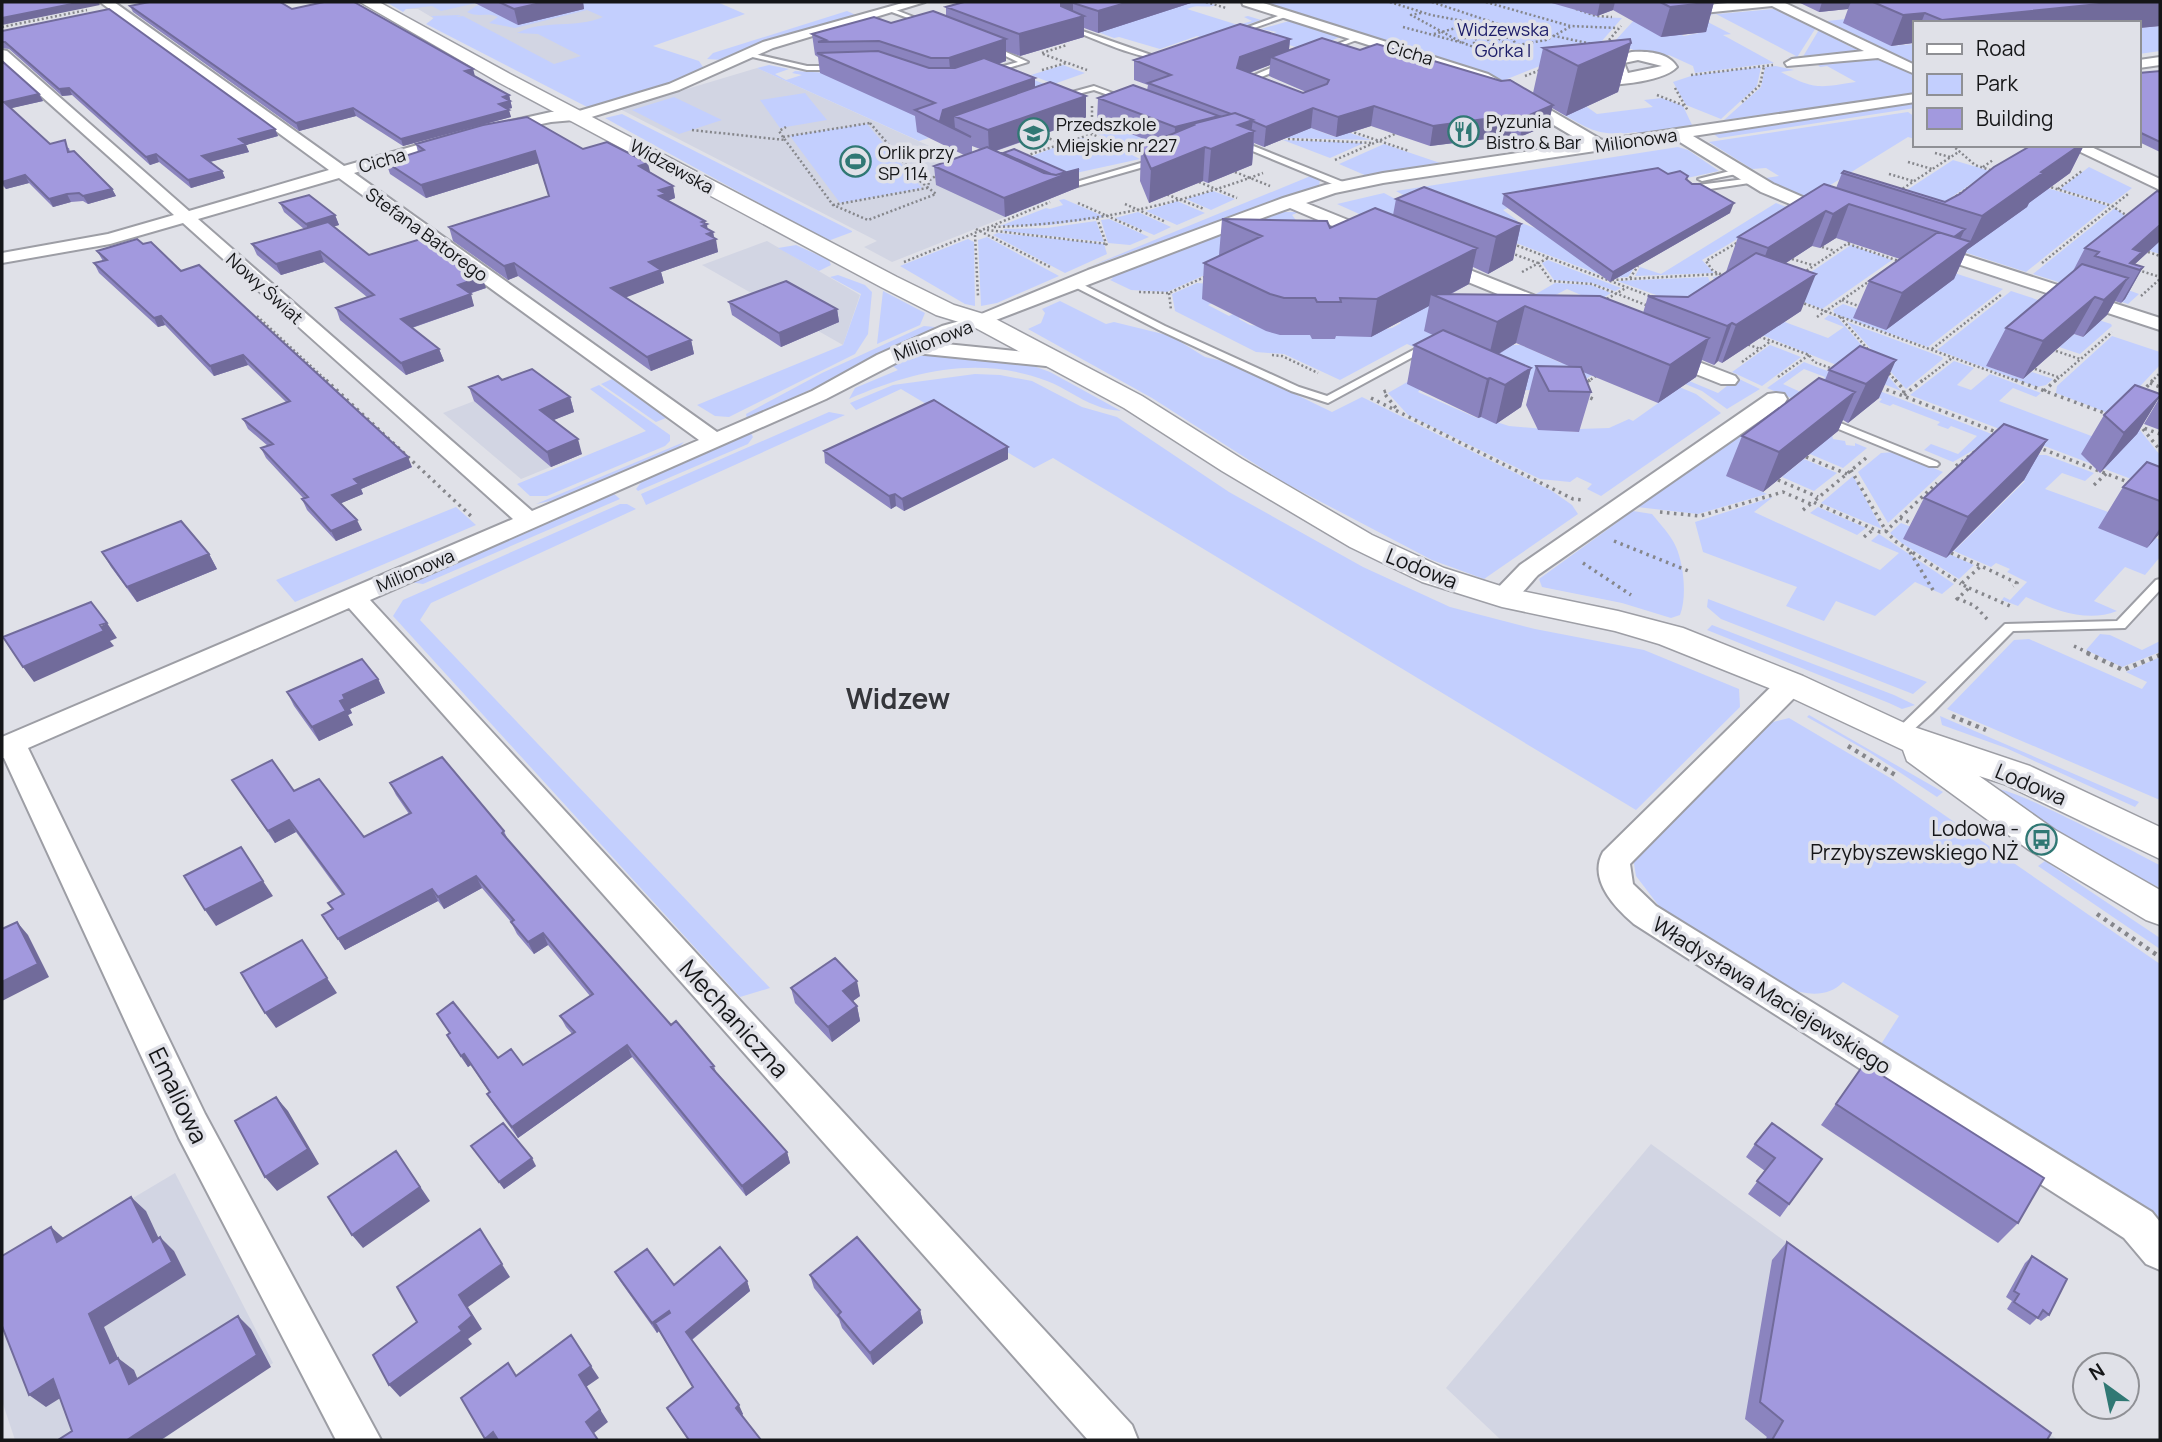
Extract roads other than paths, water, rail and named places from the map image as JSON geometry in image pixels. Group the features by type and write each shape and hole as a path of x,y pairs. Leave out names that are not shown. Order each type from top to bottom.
{"street":[{"name":"Widzewska","path":"368,2 504,78 889,282 946,310 980,314"},
{"name":"Cicha","path":"1248,2 1458,67 1512,92 1599,145"},
{"path":"1635,10 1644,15 1774,2 1913,69"},
{"name":"Cicha","path":"2,258 110,239 476,133 551,117 580,116 674,87 746,54 915,3"},
{"name":"Stefana Batorego","path":"112,7 715,441"},
{"path":"1810,20 1839,17"},
{"path":"1792,63 1881,53"},
{"name":"Nowy Świat","path":"2,54 529,522"},
{"path":"2141,64 2160,61"},
{"path":"1562,85 1618,79"},
{"path":"1512,92 1539,88"},
{"name":"Milionowa","path":"7,746 819,395 980,314 1289,202 1370,181 1913,98"},
{"path":"1678,134 1746,175 1849,231"},
{"path":"2078,147 2160,185"},
{"path":"1289,202 1392,245"},
{"path":"1896,237 2160,324"},
{"path":"1415,254 1560,313"},
{"name":"Lodowa","path":"980,314 1056,361 1133,402 1231,465 1361,541 1433,575 1502,597 1618,621 1671,636 1791,684 1898,735 2017,775 2160,844"},
{"path":"910,347 1056,361"},
{"path":"1651,349 1733,372"},
{"path":"1502,597 1524,573 1779,395"},
{"name":"Mechaniczna","path":"353,597 1117,1440"},
{"name":"Władysława Maciejewskiego","path":"1791,684 1614,860 1614,879 1623,896 1645,915 2138,1225 2160,1251"},
{"name":"Lodowa","path":"1898,735 1991,806 2042,840 2160,909"},
{"name":"Emaliowa","path":"7,746 192,1126 359,1440"}],"lane":[{"path":"891,10 942,29"},
{"path":"1246,40 1229,35 1289,14"},
{"path":"1071,18 1066,22 1066,26 1150,57 1177,53"},
{"path":"1315,54 1360,37"},
{"path":"978,43 1024,62 979,76"},
{"path":"746,54 807,68 844,68"},
{"path":"1252,90 1242,86 1242,81 1296,61"},
{"path":"1255,76 1268,80"},
{"path":"1051,100 1094,88 1136,103"},
{"path":"1223,139 1234,140 1345,186"},
{"path":"1056,188 1165,158"},
{"path":"1746,175 1687,187 1746,175"},
{"path":"1072,282 1162,328 1295,389 1328,400 1419,351"},
{"path":"1812,414 1933,464"},
{"path":"1898,735 1927,710 2010,627 2120,625 2160,583"}],"place":[{"name":"Pyzunia Bistro & Bar","path":"1463,131"},
{"name":"Przedszkole Miejskie nr 227","path":"1033,134"},
{"name":"Orlik przy SP 114","path":"855,162"},
{"name":"Lodowa - Przybyszewskiego NŻ","path":"2042,840"}],"district":[{"name":"Widzew","path":"898,698"}],"park label":[{"name":"Widzewska Górka I","path":"1503,39"}]}
